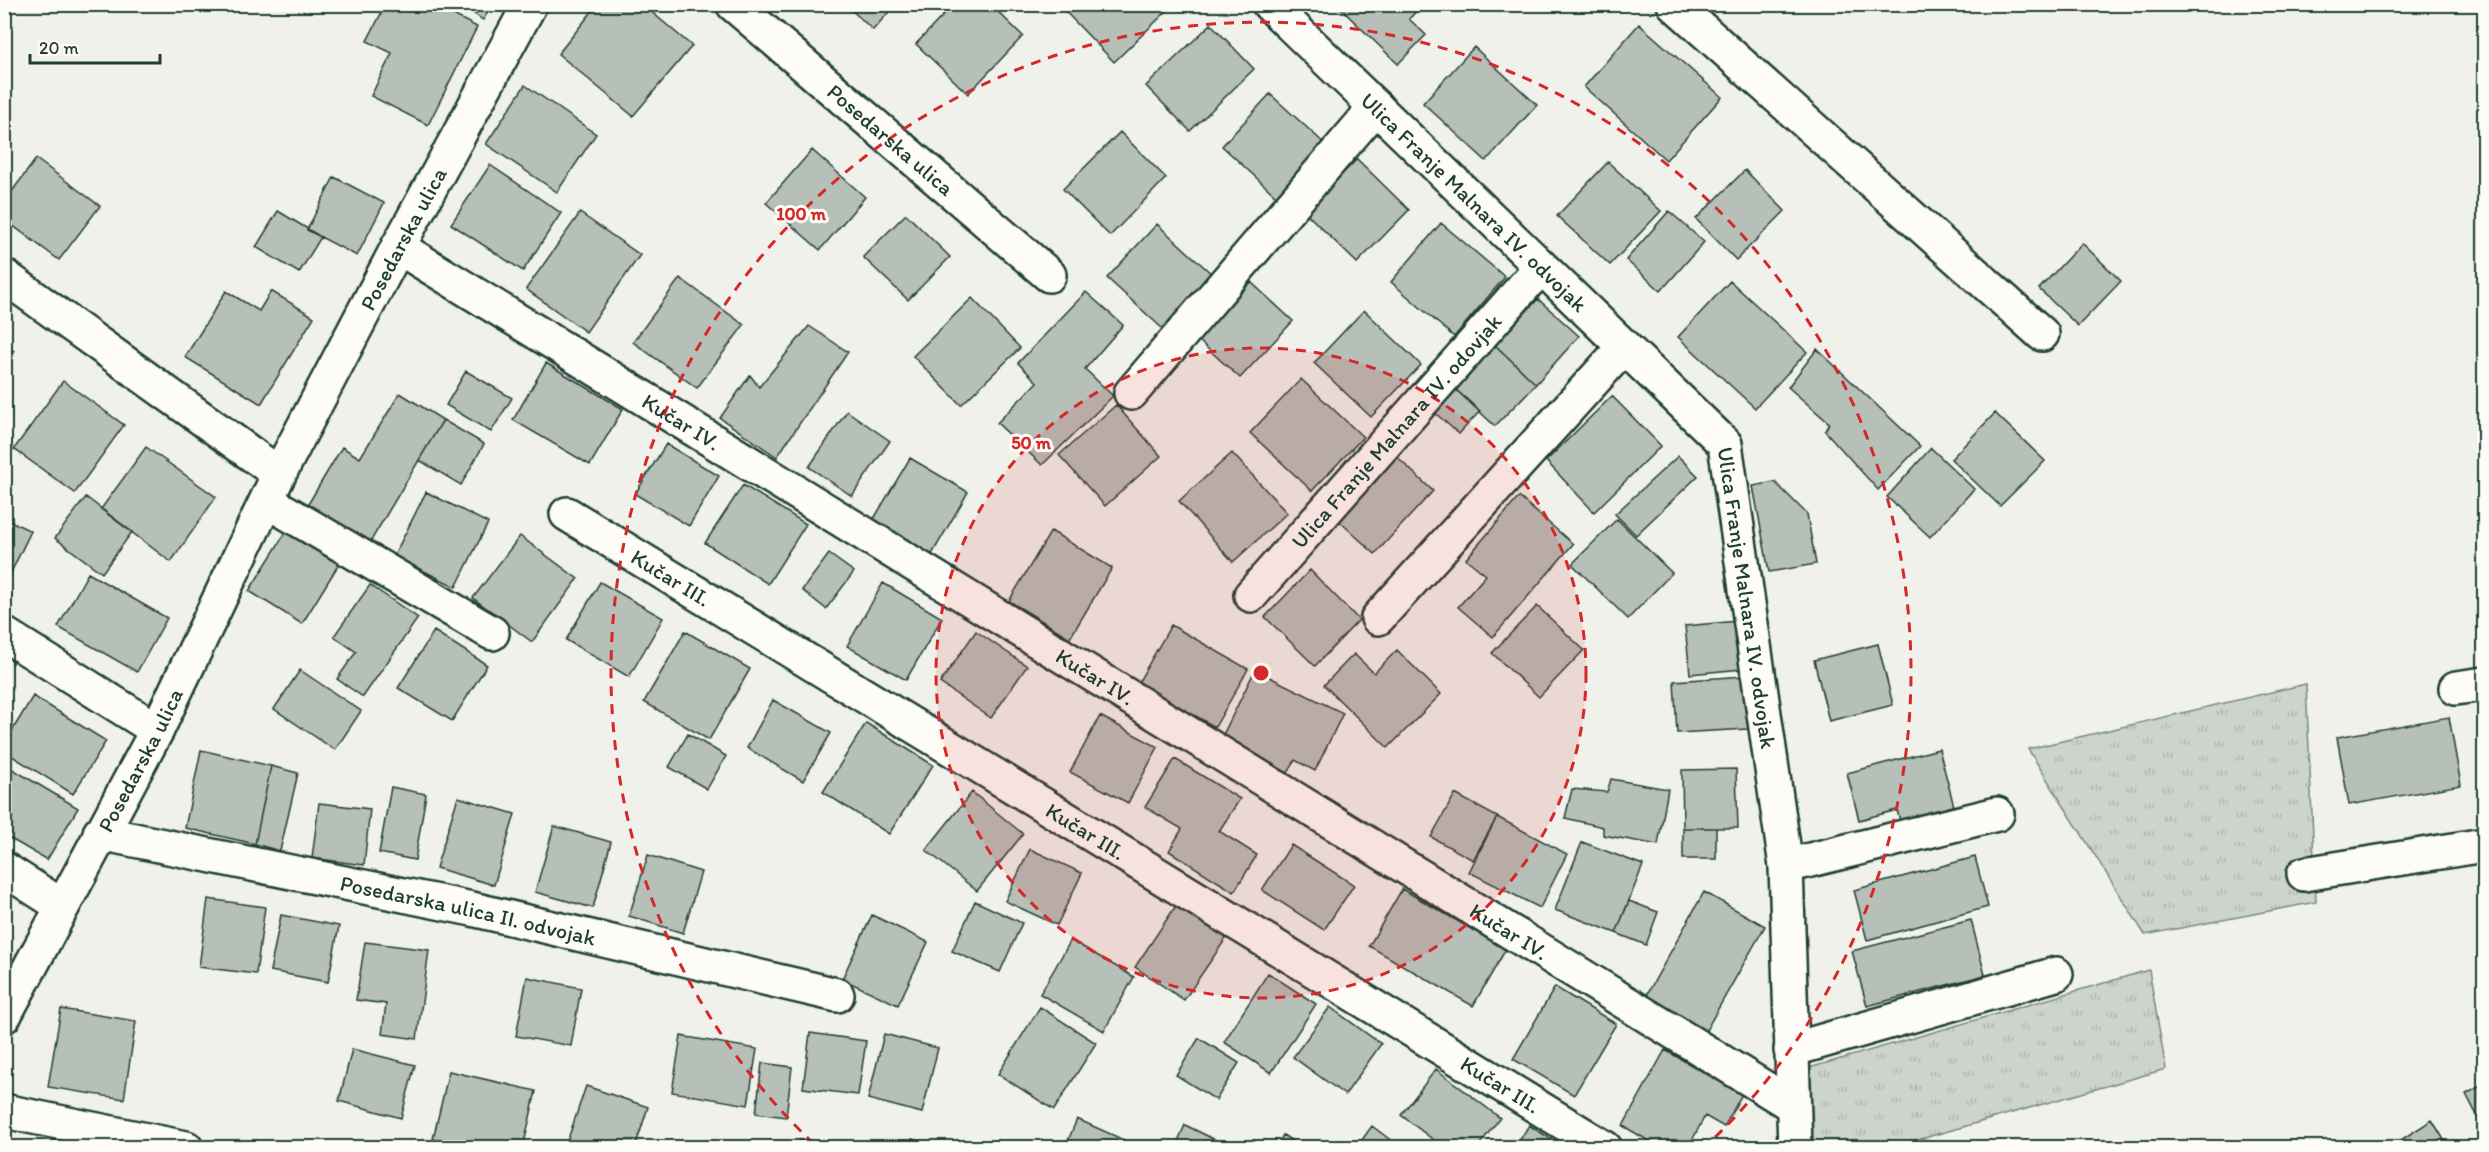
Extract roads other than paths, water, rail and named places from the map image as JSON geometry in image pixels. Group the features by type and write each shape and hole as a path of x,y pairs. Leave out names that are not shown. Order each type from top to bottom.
{"street":[{"name":"Posedarska ulica","path":"4,1016 157,730 273,488 398,247 530,4"},
{"name":"Posedarska ulica","path":"733,4 1049,275"},
{"path":"1674,4 2042,334"},
{"name":"Ulica Franje Malnara IV. odvojak","path":"1282,9 1376,107 1725,444 1786,866 1795,1148"},
{"path":"1131,393 1376,107"},
{"name":"Kučar IV.","path":"398,247 1792,1105"},
{"name":"Ulica Franje Malnara IV. odovjak","path":"1251,595 1541,267"},
{"path":"4,276 273,488 492,633"},
{"path":"1378,618 1624,347"},
{"name":"Kučar III.","path":"567,514 1605,1148"},
{"path":"4,634 157,730"},
{"path":"1786,866 1997,814"},
{"name":"Posedarska ulica II. odvojak","path":"100,833 472,909 837,995"},
{"path":"2304,874 2484,845"},
{"path":"4,869 62,906"},
{"path":"1791,1050 2056,974"},
{"path":"4,1111 186,1148"}]}
